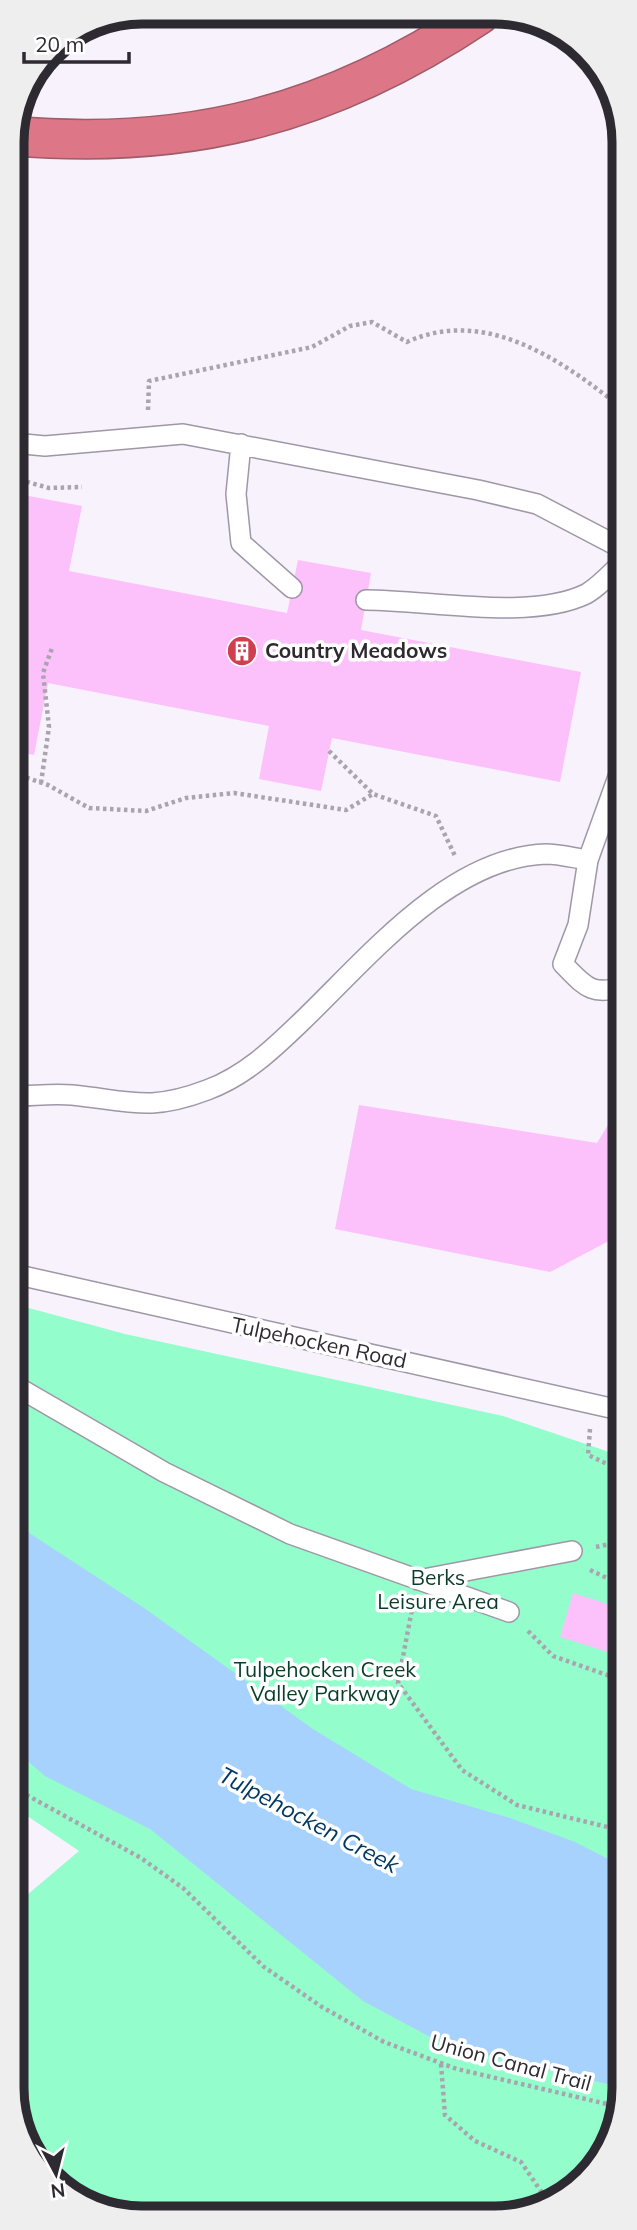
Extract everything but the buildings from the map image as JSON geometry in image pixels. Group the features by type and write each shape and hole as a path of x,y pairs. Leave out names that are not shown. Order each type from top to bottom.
{"highway":[{"path":"25,137 83,142 190,132 296,109 386,71 465,24"}],"lane":[{"path":"25,444 45,446 147,435 183,434 537,504 612,544"},
{"path":"241,444 236,494 241,542 292,588"},
{"path":"366,600 521,608 559,603 588,593 612,572"},
{"path":"612,818 588,860 578,925 563,964 588,989 612,990"},
{"path":"25,1096 70,1095 131,1104 168,1103 210,1089 260,1061 373,950 465,879 485,869 546,854 588,860"},
{"name":"Tulpehocken Road","path":"24,1277 612,1408"},
{"path":"24,1391 164,1472 290,1534 509,1612"},
{"path":"417,1580 572,1551"}],"path":[{"path":"147,435 149,381 312,347 350,326 372,322 407,342 419,336 458,329 506,335 577,372 612,400"},
{"path":"25,481 49,488 82,487"},
{"path":"41,783 49,727 43,673 52,648"},
{"path":"329,751 373,794 436,816 465,879"},
{"path":"25,777 89,808 146,811 186,798 234,793 345,810 373,794"},
{"path":"595,1404 588,1455 612,1466"},
{"path":"572,1551 584,1568 612,1581"},
{"path":"417,1580 398,1683 462,1770 517,1805 612,1828"},
{"path":"509,1612 553,1656 612,1676"},
{"name":"Union Canal Trail","path":"24,1794 141,1858 183,1888 264,1968 322,2007 384,2042 441,2064 610,2105"},
{"path":"441,2064 445,2115 475,2141 521,2162 543,2195"}],"green space":[{"name":"Tulpehocken Creek Valley Parkway","path":"24,1307 125,1334 503,1416 612,1453 612,2096 604,2133 593,2153 572,2176 554,2190 533,2199 495,2206 142,2206 104,2199 83,2190 59,2171 44,2153 31,2126 24,2088 24,1897 79,1851 24,1814"}],"water":[{"name":"Tulpehocken Creek","path":"24,1530 144,1608 313,1729 411,1789 510,1818 575,1842 612,1861 612,2085 447,2046 363,2001 150,1829 45,1776 24,1758"}],"place":[{"name":"Country Meadows","path":"242,651"}],"park label":[{"name":"Berks Leisure Area","path":"438,1590"}]}
